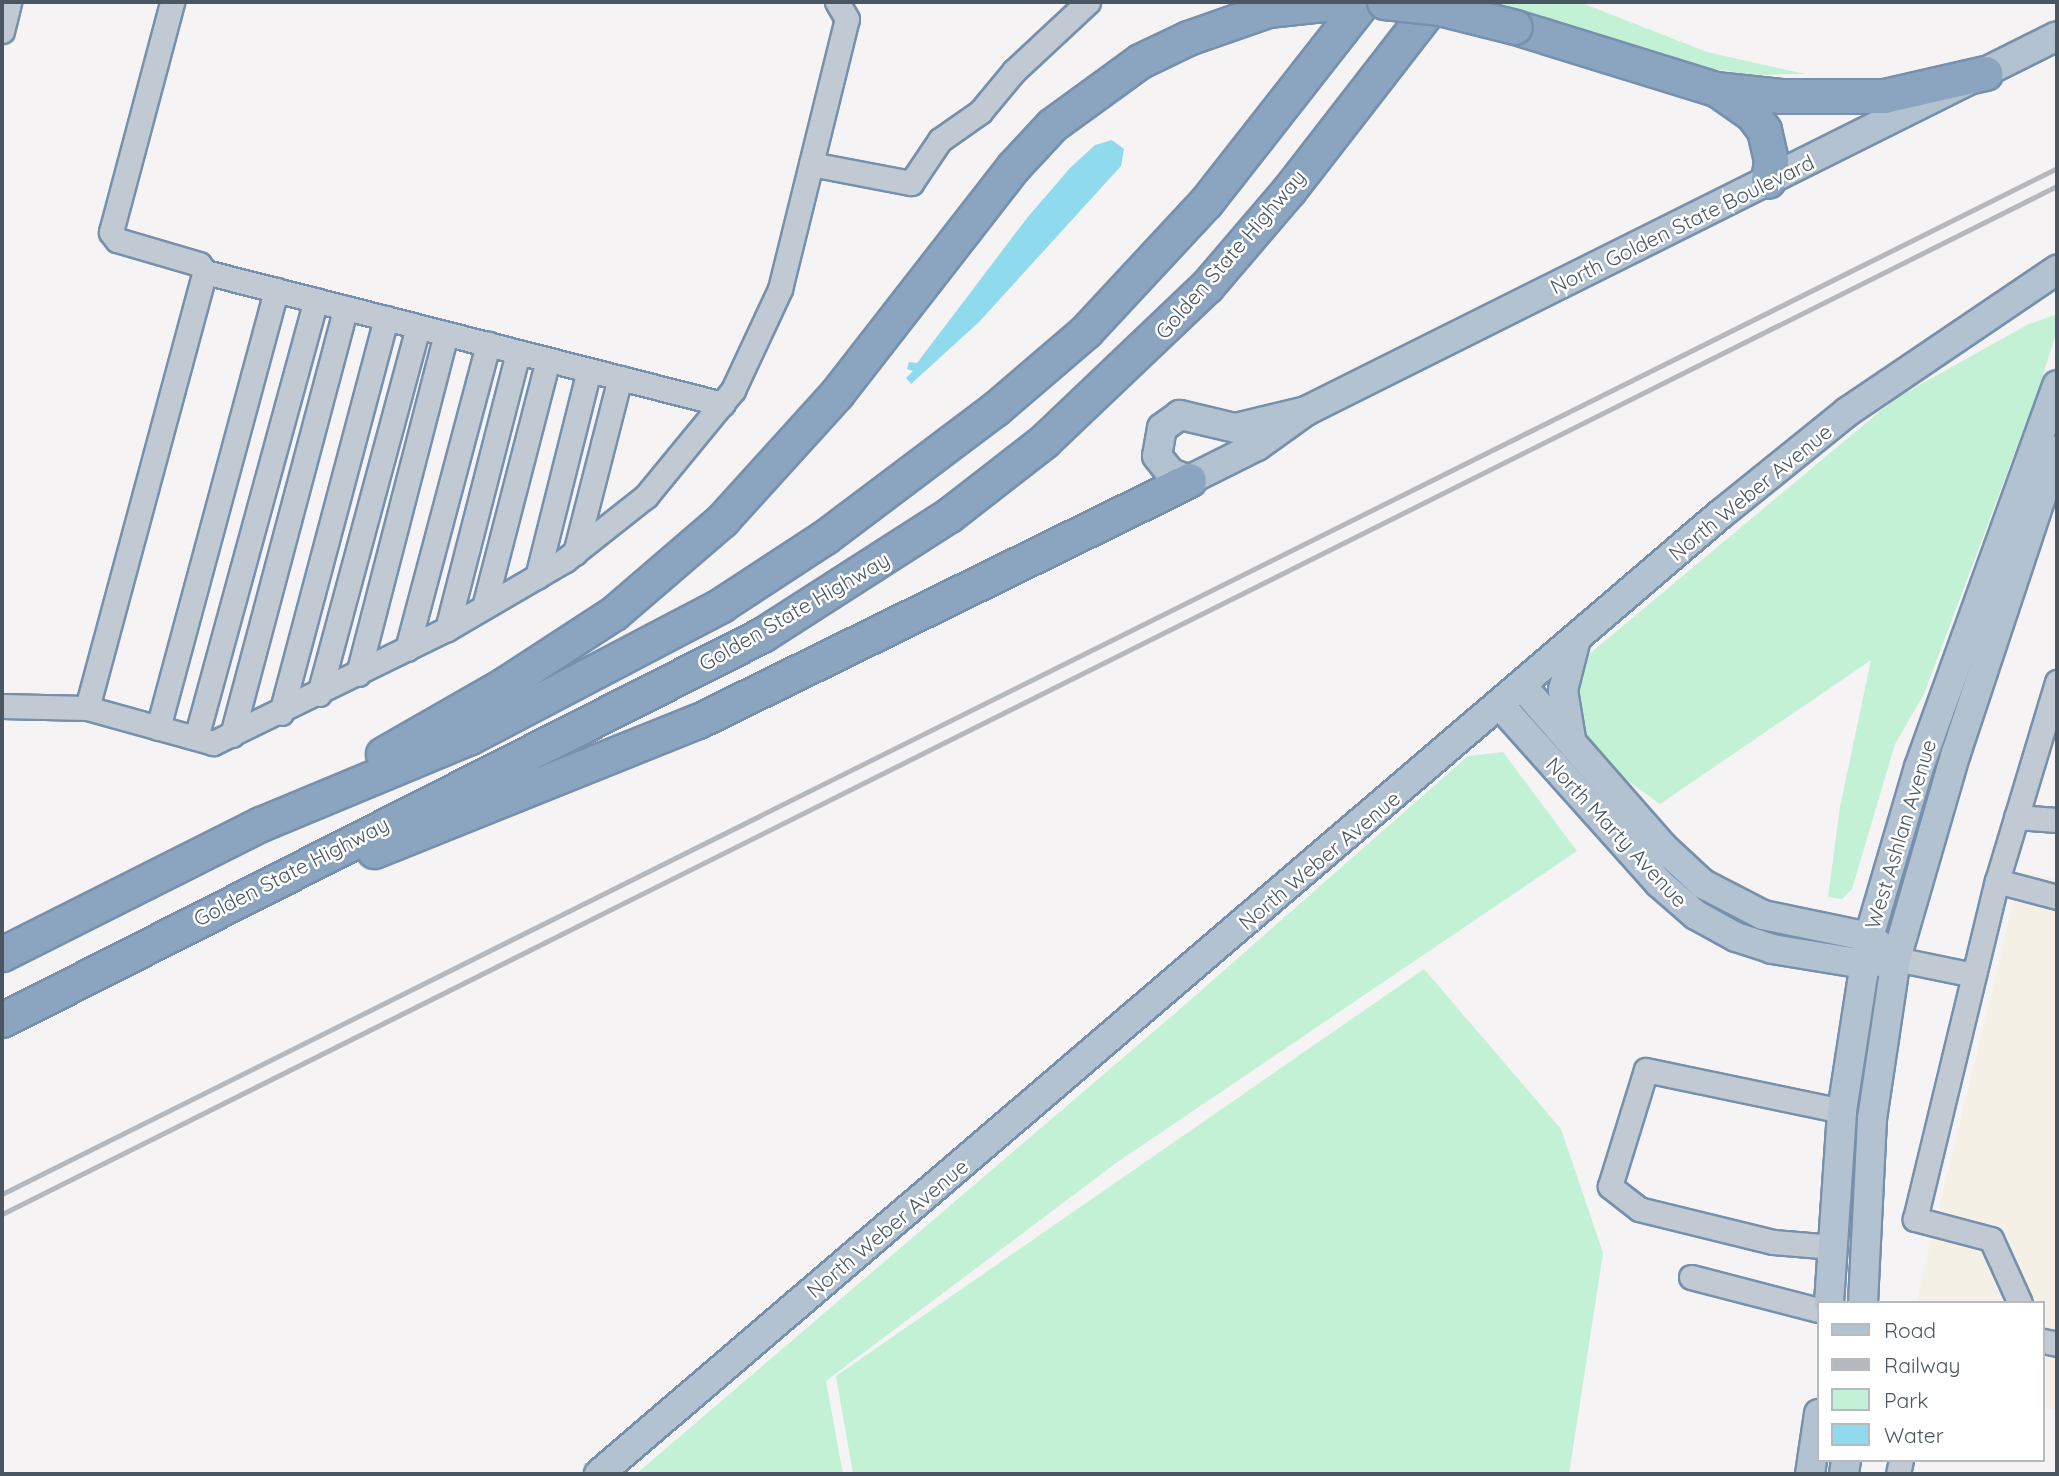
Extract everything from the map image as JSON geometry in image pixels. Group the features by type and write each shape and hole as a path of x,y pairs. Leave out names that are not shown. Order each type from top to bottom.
{"highway":[{"path":"261,824 505,684 614,614 722,520 837,393 1013,167 1052,125 1140,61 1268,10 1342,2"},
{"name":"Golden State Highway","path":"2,954 261,824 470,737 626,657 721,605 895,485 995,409 1086,331 1148,269 1206,202 1363,2"},
{"path":"1384,2 1439,8 1515,27 1715,89 1805,98 1884,96 1985,73"},
{"name":"Golden State Highway","path":"2,1020 246,894 762,635 949,515 1044,441 1127,367 1207,286 1289,190 1435,2"},
{"path":"1715,89 1739,103 1764,130 1771,161 1768,181"},
{"path":"246,894 362,856 698,721 1189,480"}],"main road":[{"name":"North Golden State Boulevard","path":"1306,411 1235,428 1188,415 1173,418 1158,435 1157,456 1171,473 1189,480 1257,446 1306,411 2057,36"},
{"name":"North Weber Avenue","path":"599,1474 1576,638 1847,412 2057,270"},
{"name":"West Ashlan Avenue","path":"1829,1301 1842,1111 1866,950 1919,767 2057,385"},
{"name":"West Ashlan Avenue","path":"1863,1301 1872,1119 1896,958 1955,753 2057,450"},
{"path":"1574,748 1566,725 1563,690 1576,638"},
{"name":"North Marty Avenue","path":"1522,686 1574,748 1682,866 1721,895 1783,921 1896,958"},
{"name":"North Marty Avenue","path":"1500,705 1659,883 1696,915 1756,944 1866,950"},
{"path":"1810,1474 1818,1421"}],"street":[{"path":"2,31 9,2"},
{"path":"172,2 111,232 117,240 199,264 205,272 722,404"},
{"path":"2,706 87,708 213,743 281,713 447,629 575,552 646,496 733,390 780,289 847,19 837,2"},
{"path":"811,164 911,183 940,140 980,112 1022,63 1088,2"},
{"path":"87,708 205,272"},
{"path":"158,728 276,290"},
{"path":"196,738 316,300"},
{"path":"232,735 346,308"},
{"path":"281,713 386,318"},
{"path":"319,694 418,327"},
{"path":"358,674 446,334"},
{"path":"407,649 488,344"},
{"path":"447,629 518,352"},
{"path":"484,607 548,360"},
{"path":"537,577 589,370"},
{"path":"575,552 620,378"},
{"path":"2020,1301 1991,1239 1915,1219 1997,881 2057,682"},
{"path":"2016,817 2057,820"},
{"path":"1997,881 2057,897"},
{"path":"1896,958 1973,975"},
{"path":"1833,1247 1773,1242 1639,1209 1610,1186 1646,1070 1842,1111"},
{"path":"1691,1277 1818,1310"}],"green space":[{"path":"1489,2 1579,2 1707,52 1805,74 1754,75 1713,69"},
{"path":"2057,314 2057,330 2039,388 1924,694 1895,744 1852,889 1842,899 1828,897 1840,807 1871,660 1660,804 1603,763 1578,723 1574,694 1582,660 1896,398 2027,325"},
{"path":"1503,752 1577,851 1116,1163 826,1381 843,1474 636,1474 1180,1009 1468,756"},
{"path":"1424,969 1561,1129 1603,1253 1569,1474 853,1474 836,1376"}],"sand":[{"path":"2021,872 2057,879 2057,1410 2045,1407 2045,1301 1916,1301"}],"water":[{"path":"1112,140 1124,149 1121,166 979,322 911,384 906,378 913,371 907,369 909,362 917,363 1027,218 1070,168 1095,145"}],"railway":[{"path":"2,1194 2057,168"},
{"path":"2,1214 2057,186"}]}
